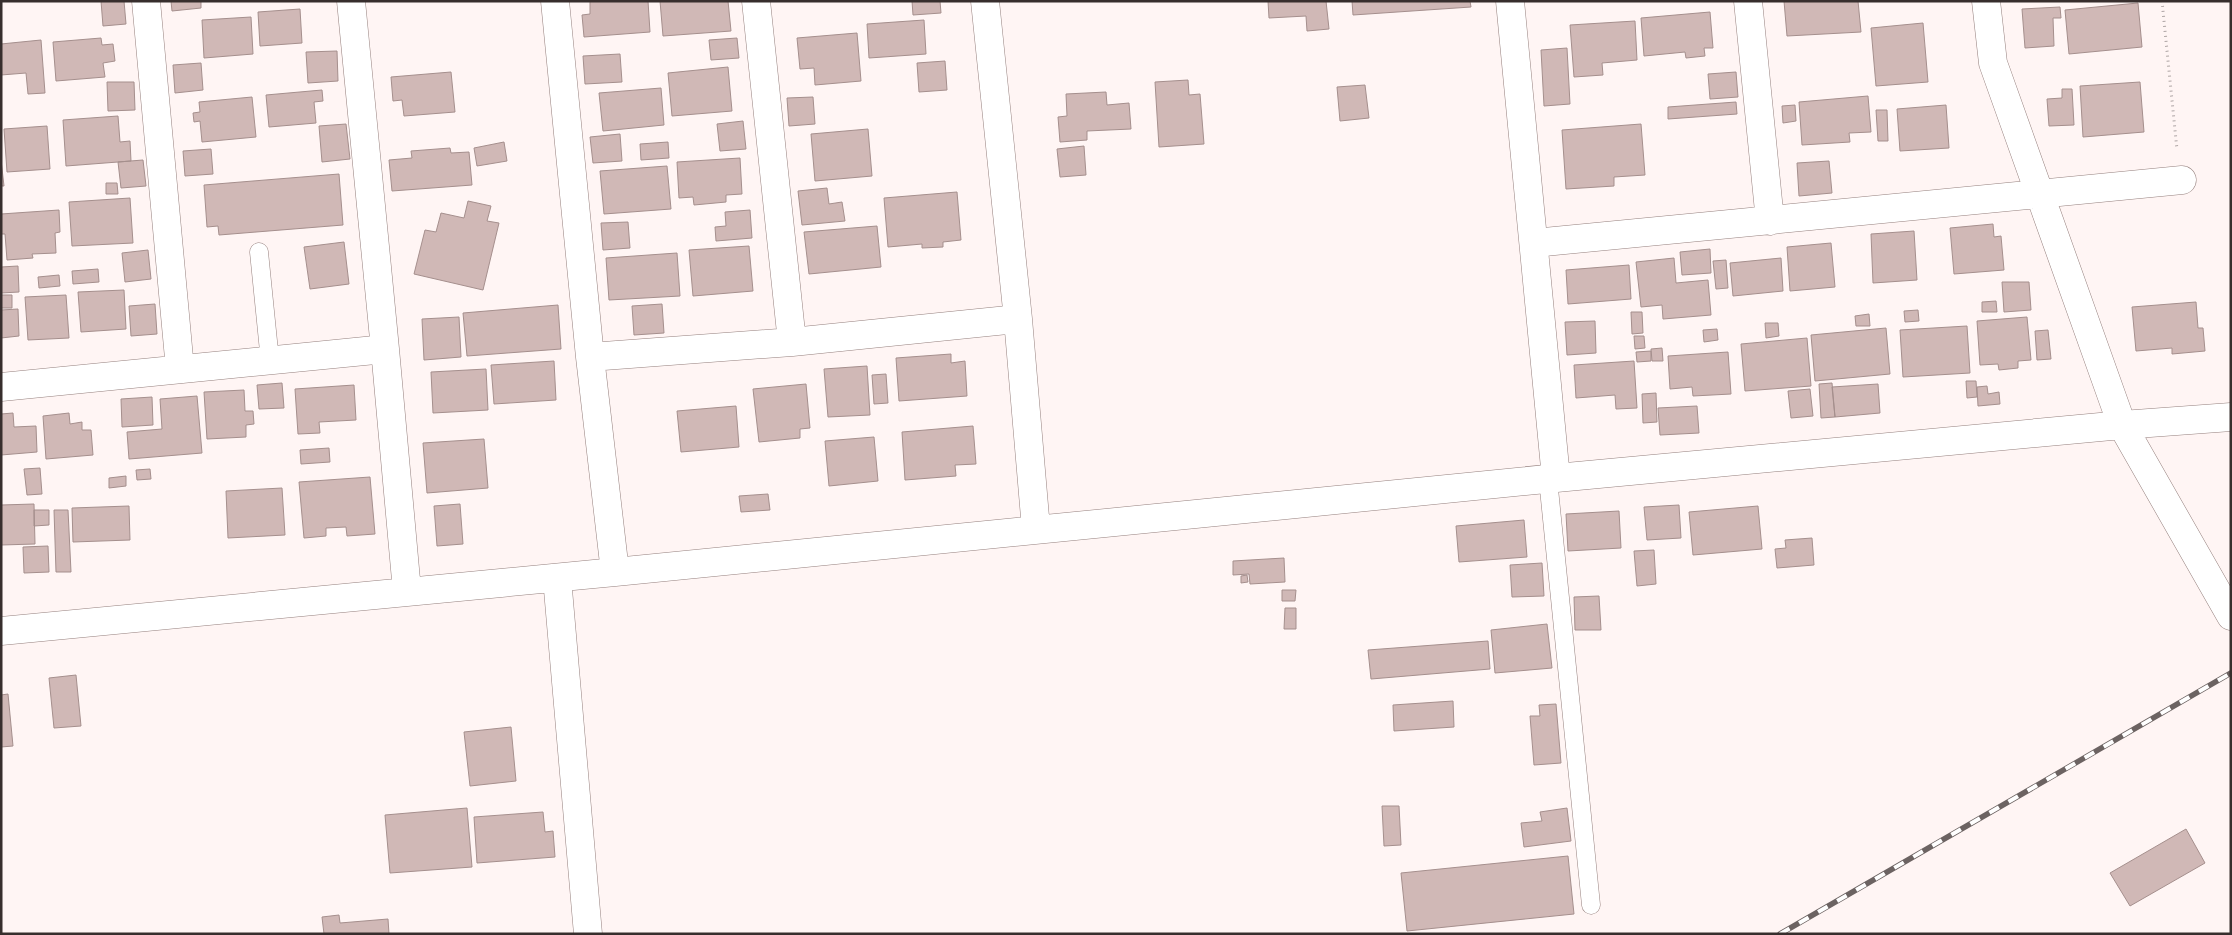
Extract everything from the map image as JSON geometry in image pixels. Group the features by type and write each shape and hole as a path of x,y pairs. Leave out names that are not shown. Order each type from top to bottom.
{"street":[{"path":"146,1 180,369"},
{"path":"351,1 407,591"},
{"path":"555,1 590,357 615,572"},
{"path":"756,1 792,342"},
{"path":"985,1 1018,319 1036,529"},
{"path":"1510,1 1534,243 1552,478"},
{"path":"1748,1 1770,221"},
{"path":"1986,1 1993,63 2122,425 2231,616"},
{"path":"1534,243 2182,180"},
{"path":"590,357 792,342 1018,319"},
{"path":"1,386 385,350"},
{"path":"1,631 557,578 1552,478 2122,425 2231,417"},
{"path":"557,578 588,934"}],"lane":[{"path":"259,252 270,361"},
{"path":"1552,478 1591,905"}],"path":[{"path":"2162,1 2177,149 2182,180"}],"building":[{"path":"101,1 124,1 126,24 103,26"},
{"path":"171,1 201,1 201,8 172,11"},
{"path":"590,1 648,1 650,32 584,37 582,15 590,14"},
{"path":"660,1 728,1 731,31 663,36"},
{"path":"912,1 940,1 941,13 913,15"},
{"path":"1268,1 1326,1 1329,29 1307,31 1306,16 1269,18"},
{"path":"1352,1 1470,1 1471,7 1353,15"},
{"path":"1784,1 1858,1 1861,32 1787,36"},
{"path":"2138,3 2142,47 2069,54 2065,10"},
{"path":"2060,7 2061,18 2053,18 2054,46 2025,48 2022,9"},
{"path":"300,9 302,43 260,46 258,12"},
{"path":"1710,12 1713,48 1704,48 1705,56 1686,58 1685,52 1644,56 1641,18"},
{"path":"251,17 253,54 204,58 202,20"},
{"path":"924,20 926,54 869,58 867,24"},
{"path":"1635,21 1637,60 1602,63 1603,75 1574,77 1570,25"},
{"path":"1923,23 1928,82 1876,86 1871,28"},
{"path":"857,33 861,81 815,85 814,68 800,69 797,38"},
{"path":"101,38 102,45 113,44 115,61 103,63 105,77 56,81 53,42"},
{"path":"737,38 739,58 711,60 709,40"},
{"path":"41,40 45,93 28,94 26,73 1,75 1,44"},
{"path":"1567,48 1570,104 1544,106 1541,50"},
{"path":"337,51 338,81 308,83 306,52"},
{"path":"620,54 622,82 585,84 583,56"},
{"path":"945,61 947,90 919,92 917,63"},
{"path":"201,63 203,90 175,93 173,65"},
{"path":"728,67 732,111 672,116 668,73"},
{"path":"451,72 455,112 404,116 402,100 393,101 391,77"},
{"path":"1736,72 1738,97 1710,99 1708,74"},
{"path":"1188,80 1189,95 1200,94 1204,144 1159,147 1155,82"},
{"path":"107,82 134,82 135,110 108,111"},
{"path":"2140,82 2144,132 2083,137 2080,86"},
{"path":"1365,85 1369,118 1340,121 1337,87"},
{"path":"661,88 664,125 603,131 599,93"},
{"path":"2062,89 2072,89 2074,125 2049,126 2047,99 2062,98"},
{"path":"322,90 323,101 314,102 316,123 269,127 266,95"},
{"path":"1106,92 1107,105 1129,103 1131,129 1087,131 1087,140 1060,142 1058,117 1067,116 1066,94"},
{"path":"1868,96 1871,132 1849,133 1850,142 1802,145 1799,102"},
{"path":"252,97 256,137 202,142 200,121 194,122 193,113 200,112 199,102"},
{"path":"813,97 815,124 789,126 787,98"},
{"path":"1736,102 1737,114 1668,119 1668,107"},
{"path":"1795,105 1796,121 1783,123 1782,106"},
{"path":"1946,105 1949,148 1900,151 1897,109"},
{"path":"1876,110 1887,110 1888,141 1878,141"},
{"path":"118,116 120,142 130,141 131,161 66,166 63,120"},
{"path":"743,121 746,149 720,151 717,124"},
{"path":"346,124 350,159 322,162 319,126"},
{"path":"1641,124 1645,175 1614,177 1614,186 1566,189 1562,130"},
{"path":"47,126 50,169 7,172 4,129"},
{"path":"868,129 872,176 815,181 811,134"},
{"path":"620,134 622,161 593,163 590,137"},
{"path":"504,142 507,161 477,166 474,148"},
{"path":"668,142 669,158 641,160 640,144"},
{"path":"1084,146 1086,175 1060,177 1057,149"},
{"path":"450,148 451,153 469,152 472,185 392,191 389,160 412,158 411,151"},
{"path":"211,149 213,174 185,176 183,151"},
{"path":"740,158 742,194 726,195 726,202 694,205 693,197 679,198 677,162"},
{"path":"1,160 4,186 1,186"},
{"path":"143,160 146,186 121,188 118,162"},
{"path":"1829,161 1832,193 1799,196 1797,163"},
{"path":"667,166 671,209 604,214 600,171"},
{"path":"339,174 343,225 219,235 218,226 207,227 204,185"},
{"path":"106,183 117,183 118,194 106,194"},
{"path":"827,188 829,204 842,202 845,221 802,225 798,191"},
{"path":"957,192 961,240 943,242 943,247 922,248 922,244 888,247 884,198"},
{"path":"130,198 133,243 72,246 69,202"},
{"path":"468,201 491,206 487,221 499,223 483,290 414,274 425,230 436,232 441,213 464,218"},
{"path":"59,210 60,232 55,233 56,253 32,254 33,258 7,260 5,234 1,234 1,214"},
{"path":"750,210 752,238 716,241 715,227 726,226 725,212"},
{"path":"628,222 630,248 603,250 601,223"},
{"path":"1993,224 1994,237 2001,236 2004,270 1954,274 1950,228"},
{"path":"877,226 881,267 809,274 804,232"},
{"path":"1914,231 1917,280 1873,283 1871,234"},
{"path":"344,242 349,284 310,289 304,247"},
{"path":"1831,243 1835,287 1790,291 1787,247"},
{"path":"749,246 753,291 693,296 689,250"},
{"path":"1710,249 1711,273 1682,275 1680,252"},
{"path":"148,250 151,279 125,282 122,253"},
{"path":"677,253 680,296 609,300 606,258"},
{"path":"1674,258 1676,283 1708,280 1711,315 1663,319 1662,305 1641,307 1636,262"},
{"path":"1781,258 1783,291 1733,296 1730,263"},
{"path":"1726,260 1728,288 1716,289 1713,261"},
{"path":"1629,265 1631,299 1568,304 1566,270"},
{"path":"18,266 19,292 1,293 1,267"},
{"path":"98,269 99,282 73,284 72,271"},
{"path":"59,275 60,286 39,288 38,277"},
{"path":"2002,282 2029,282 2031,310 2004,312"},
{"path":"124,290 126,329 81,332 78,292"},
{"path":"1,295 12,295 12,308 1,308"},
{"path":"66,295 69,338 28,340 25,297"},
{"path":"1996,301 1997,312 1982,312 1982,302"},
{"path":"2196,302 2198,328 2203,328 2205,351 2172,354 2172,348 2136,351 2132,307"},
{"path":"155,304 157,334 131,336 129,306"},
{"path":"662,304 664,333 634,335 632,306"},
{"path":"558,305 561,349 467,356 463,313"},
{"path":"18,309 19,336 1,338 1,310"},
{"path":"1918,310 1919,321 1905,322 1904,311"},
{"path":"1631,312 1642,312 1643,333 1632,334"},
{"path":"1869,314 1870,326 1856,326 1855,316"},
{"path":"459,317 461,357 424,360 422,319"},
{"path":"2027,317 2031,360 2018,361 2018,368 1999,370 1998,364 1980,365 1977,321"},
{"path":"1595,321 1596,353 1567,355 1565,322"},
{"path":"1765,323 1778,323 1779,336 1766,338"},
{"path":"1967,326 1970,373 1903,377 1900,330"},
{"path":"1886,328 1890,374 1815,381 1811,335"},
{"path":"1717,329 1718,340 1704,342 1703,330"},
{"path":"2048,330 2051,359 2037,360 2035,331"},
{"path":"1634,336 1644,336 1645,348 1635,349"},
{"path":"1807,338 1811,386 1745,391 1741,344"},
{"path":"1662,348 1663,361 1652,361 1651,349"},
{"path":"1651,351 1651,361 1637,362 1636,352"},
{"path":"1728,352 1731,394 1693,396 1692,387 1670,389 1668,356"},
{"path":"951,354 951,363 965,361 967,396 899,401 896,358"},
{"path":"554,361 556,400 494,404 491,365"},
{"path":"1634,361 1637,408 1616,409 1615,395 1576,398 1574,365"},
{"path":"867,366 870,415 828,417 824,369"},
{"path":"486,369 488,410 433,413 431,372"},
{"path":"886,374 888,403 874,404 872,375"},
{"path":"1966,381 1976,381 1977,397 1967,398"},
{"path":"282,383 284,408 259,409 257,385"},
{"path":"1832,383 1835,417 1821,418 1819,384"},
{"path":"806,384 810,428 800,429 800,438 759,442 753,389"},
{"path":"1878,384 1880,413 1835,417 1832,387"},
{"path":"354,385 356,420 319,422 320,433 298,434 295,389"},
{"path":"1987,386 1988,394 1999,392 2000,404 1978,406 1977,387"},
{"path":"1810,389 1813,416 1791,418 1788,391"},
{"path":"244,390 245,411 253,411 254,424 246,425 246,437 207,439 204,392"},
{"path":"1656,393 1657,422 1643,423 1642,394"},
{"path":"197,396 202,453 129,459 127,432 162,429 160,399"},
{"path":"152,397 153,425 122,427 121,399"},
{"path":"736,406 739,447 681,452 677,411"},
{"path":"1697,406 1699,433 1660,435 1658,408"},
{"path":"13,413 14,427 36,426 37,452 1,455 1,414"},
{"path":"69,413 70,424 82,422 82,430 91,430 93,455 46,459 43,416"},
{"path":"973,426 976,464 955,465 956,476 905,480 902,432"},
{"path":"874,437 878,481 829,486 825,441"},
{"path":"484,439 488,488 427,493 423,443"},
{"path":"329,448 330,462 301,464 300,450"},
{"path":"40,468 42,494 27,495 24,469"},
{"path":"150,469 151,479 137,480 136,470"},
{"path":"126,476 126,486 109,488 109,478"},
{"path":"370,477 375,534 347,536 346,527 326,528 326,536 304,538 299,482"},
{"path":"282,488 285,535 228,538 226,491"},
{"path":"768,494 770,510 741,512 739,496"},
{"path":"34,504 35,544 1,545 1,505"},
{"path":"460,504 463,544 437,546 434,506"},
{"path":"1679,505 1681,538 1647,540 1644,507"},
{"path":"129,506 130,540 73,542 72,508"},
{"path":"1758,506 1762,549 1693,555 1689,512"},
{"path":"34,510 49,510 49,525 34,526"},
{"path":"54,510 68,510 71,572 56,572"},
{"path":"1619,511 1621,548 1568,551 1566,514"},
{"path":"1524,520 1527,557 1459,562 1456,526"},
{"path":"1812,538 1814,565 1777,568 1775,549 1786,548 1785,540"},
{"path":"48,546 49,572 24,573 23,547"},
{"path":"1654,550 1656,584 1637,586 1634,551"},
{"path":"1284,558 1285,582 1250,584 1249,574 1233,575 1233,561"},
{"path":"1542,563 1544,596 1512,597 1510,565"},
{"path":"1247,575 1248,582 1241,583 1241,576"},
{"path":"1282,590 1296,590 1295,601 1282,601"},
{"path":"1599,596 1601,630 1575,630 1574,597"},
{"path":"1285,608 1296,608 1296,629 1284,629"},
{"path":"1547,624 1552,668 1495,673 1491,630"},
{"path":"1488,641 1490,669 1371,679 1368,650"},
{"path":"76,675 81,726 54,728 49,678"},
{"path":"8,694 13,746 1,747 1,695"},
{"path":"1453,701 1454,727 1394,731 1393,705"},
{"path":"1556,704 1561,763 1534,765 1530,716 1540,716 1539,705"},
{"path":"511,727 516,781 470,786 464,732"},
{"path":"1382,806 1399,806 1401,845 1384,846"},
{"path":"467,808 472,867 390,873 385,815"},
{"path":"1567,808 1571,841 1524,847 1521,823 1542,821 1540,812"},
{"path":"543,812 545,832 553,831 555,857 477,863 474,817"},
{"path":"2186,829 2205,863 2130,906 2110,873"},
{"path":"1568,856 1574,914 1407,931 1401,873"},
{"path":"339,915 340,923 388,919 389,934 324,934 322,917"}],"railway":[{"path":"1780,934 2231,673"}]}
